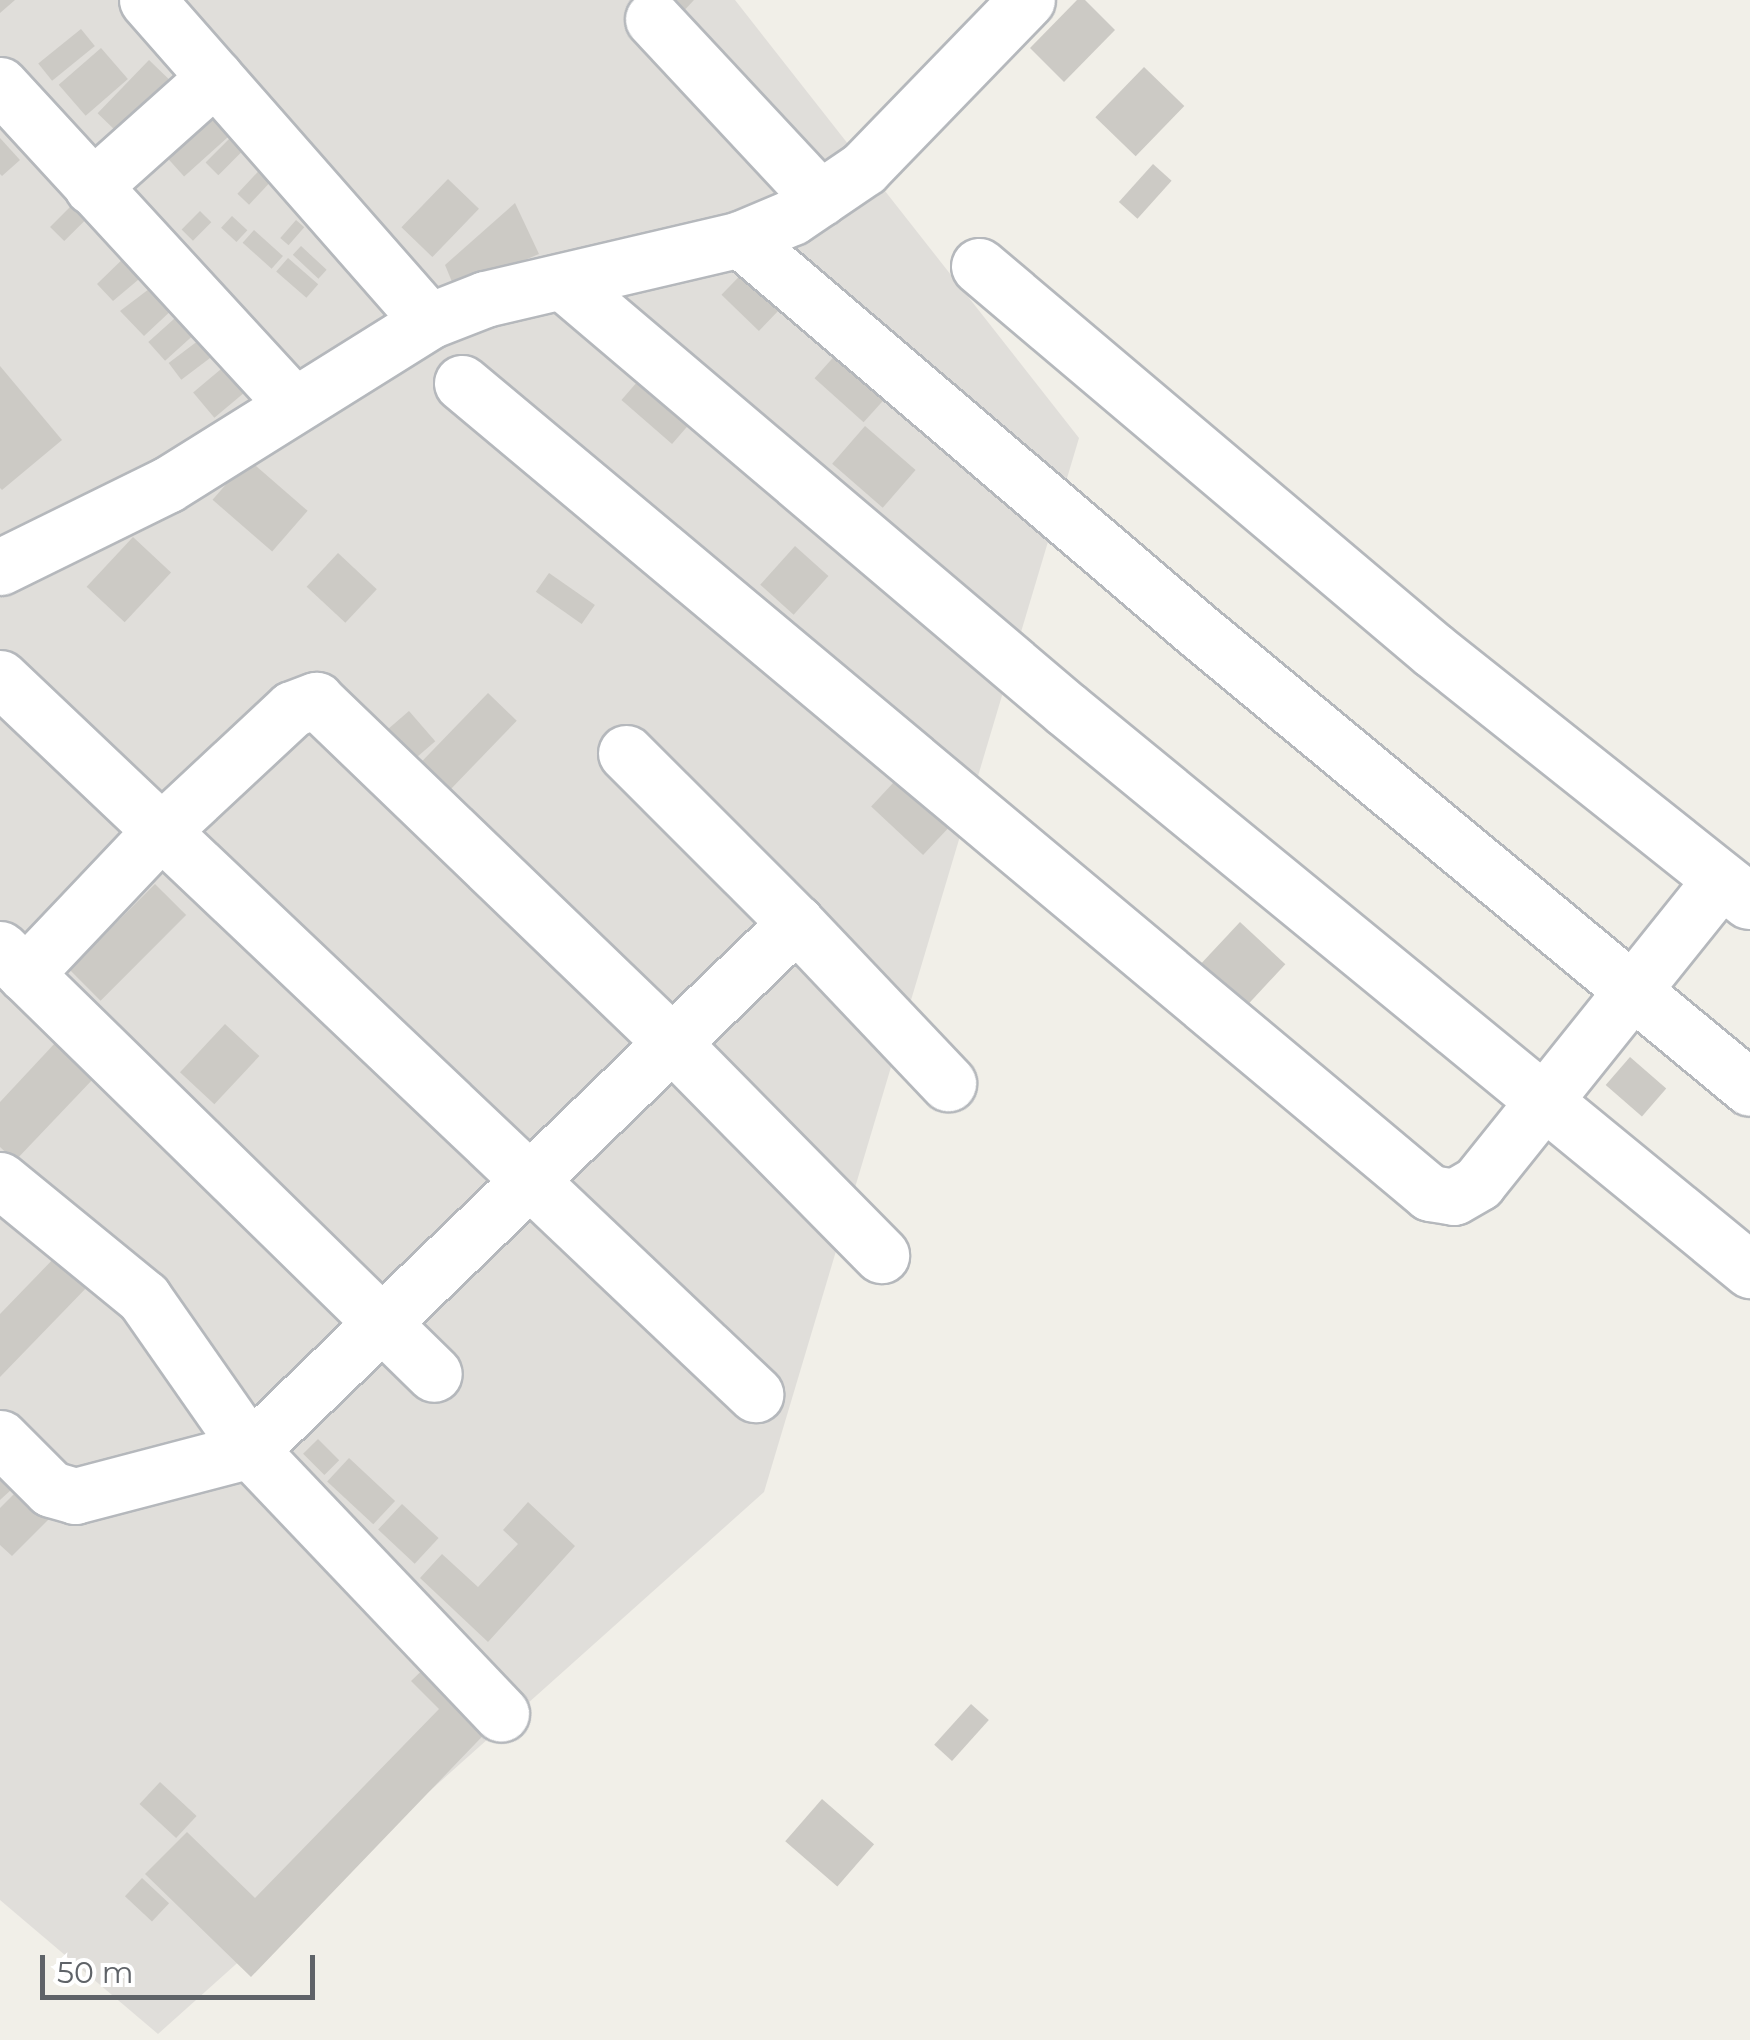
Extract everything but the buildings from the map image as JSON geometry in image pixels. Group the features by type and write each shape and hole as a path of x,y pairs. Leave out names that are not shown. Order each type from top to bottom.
{"street":[{"path":"147,0 429,322"},
{"path":"0,567 167,485 292,403 429,322 485,299 740,239 820,198 864,168 1027,0"},
{"path":"654,19 820,198"},
{"path":"92,187 215,77"},
{"path":"0,85 292,403"},
{"path":"740,239 1750,1088"},
{"path":"462,383 1420,1189 1445,1197 1469,1190 1632,992 1735,892 1434,650 979,266"},
{"path":"563,282 1542,1102 1750,1270"},
{"path":"0,678 159,833 535,1182 755,1394"},
{"path":"434,1374 12,961 159,833 292,709 316,700 672,1043 881,1256"},
{"path":"626,754 796,923 948,1083"},
{"path":"0,1438 52,1488 75,1496 250,1450 535,1182 796,923"},
{"path":"0,1180 144,1298 250,1450 501,1714"}],"shaded area":[{"path":"0,0 735,0 1079,438 764,1492 158,2034 0,1900"}]}
